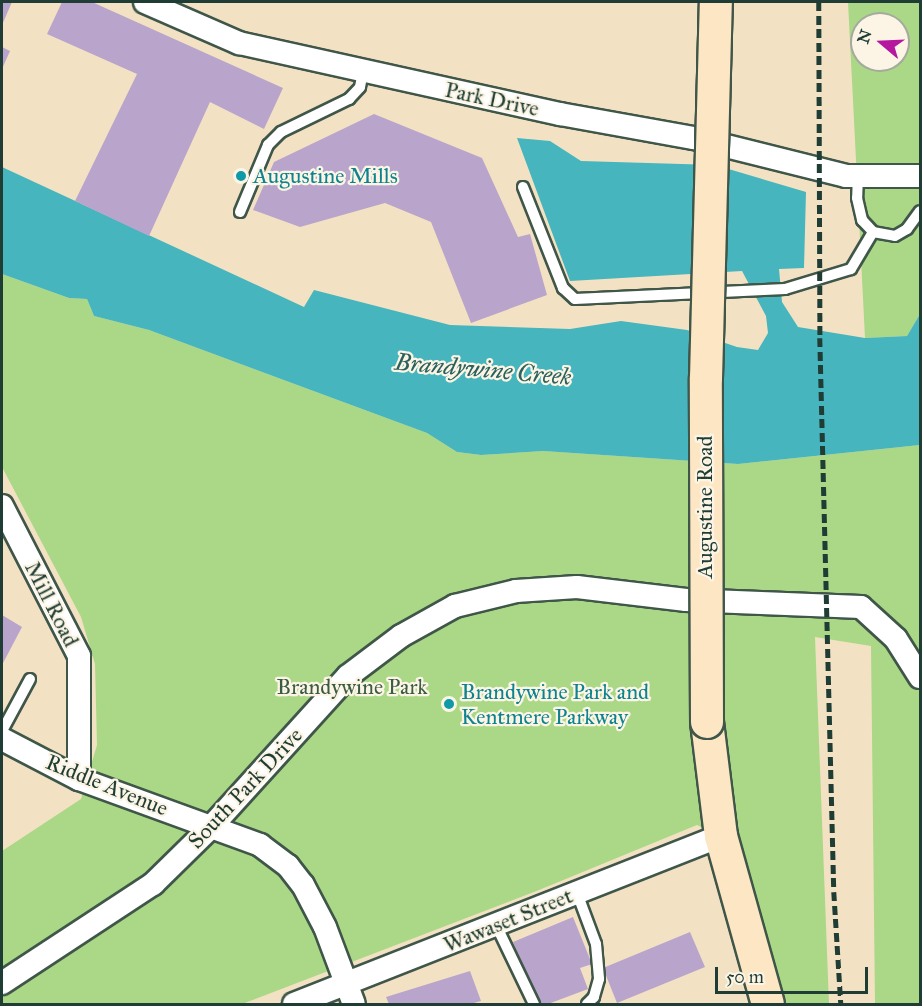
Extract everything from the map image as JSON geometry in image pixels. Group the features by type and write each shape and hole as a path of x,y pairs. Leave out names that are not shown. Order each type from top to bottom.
{"street":[{"name":"Park Drive","path":"145,2 239,43 363,71 560,114 694,138 852,175 921,176"},
{"name":"Augustine Road","path":"716,2 706,390 707,722 721,836 768,1005"},
{"name":"Mill Road","path":"2,506 79,656 79,779"},
{"name":"South Park Drive","path":"2,983 153,884 212,826 348,676 401,636 455,606 516,591 577,587 686,600 861,607 896,639 921,676"},
{"name":"Riddle Avenue","path":"2,739 79,779 260,845 288,866 315,906 350,994"},
{"name":"Wawaset Street","path":"294,1005 350,994 496,925 721,836"}],"lane":[{"path":"240,212 268,145 281,132 350,99 360,87 363,71"},
{"path":"852,175 862,220 873,232 895,236 907,229 921,211"},
{"path":"524,187 563,288 575,298 785,289 851,269 873,232"},
{"path":"2,731 30,679"},
{"path":"577,893 596,944 599,979 594,997 587,1005"},
{"path":"496,925 534,1005"}],"green space":[{"path":"848,2 920,2 920,314 907,336 865,338 852,72 910,72 910,12 850,12 850,42"},
{"name":"Brandywine Park","path":"2,274 69,298 87,299 94,316 149,330 427,433 457,452 481,455 543,451 738,464 920,445 920,1004 875,1004 871,646 815,637 829,1004 768,1004 721,836 697,825 539,890 242,1004 2,1004 2,851 81,799 97,745 95,664 81,617 2,467"}],"water":[{"name":"Brandywine Creek","path":"517,138 550,141 581,161 715,165 806,192 804,268 779,269 782,302 798,327 865,338 907,336 920,314 920,445 738,464 543,451 481,455 457,452 427,433 149,330 94,316 87,299 69,298 2,274 2,167 304,307 314,290 450,325 570,329 621,321 687,330 737,347 758,350 768,333 766,316 742,271 570,281"}],"building":[{"path":"2,2 12,2 2,25"},
{"path":"62,2 92,2 283,88 264,129 210,102 149,236 75,201 137,74 47,34"},
{"path":"2,47 10,51 2,69"},
{"path":"374,114 482,158 518,237 530,234 547,295 471,323 431,222 385,203 300,227 253,210 274,162"},
{"path":"2,615 22,627 2,665"},
{"path":"573,917 592,964 580,968 588,989 548,1004 538,1004 513,942"},
{"path":"690,932 705,967 617,1003 603,968"},
{"path":"470,971 481,1001 470,1004 389,1004 386,997"}],"railway":[{"path":"819,2 820,338 834,892 841,1004"}],"place":[{"name":"Augustine Mills","path":"241,176"},
{"name":"Brandywine Park and Kentmere Parkway","path":"449,704"}]}
